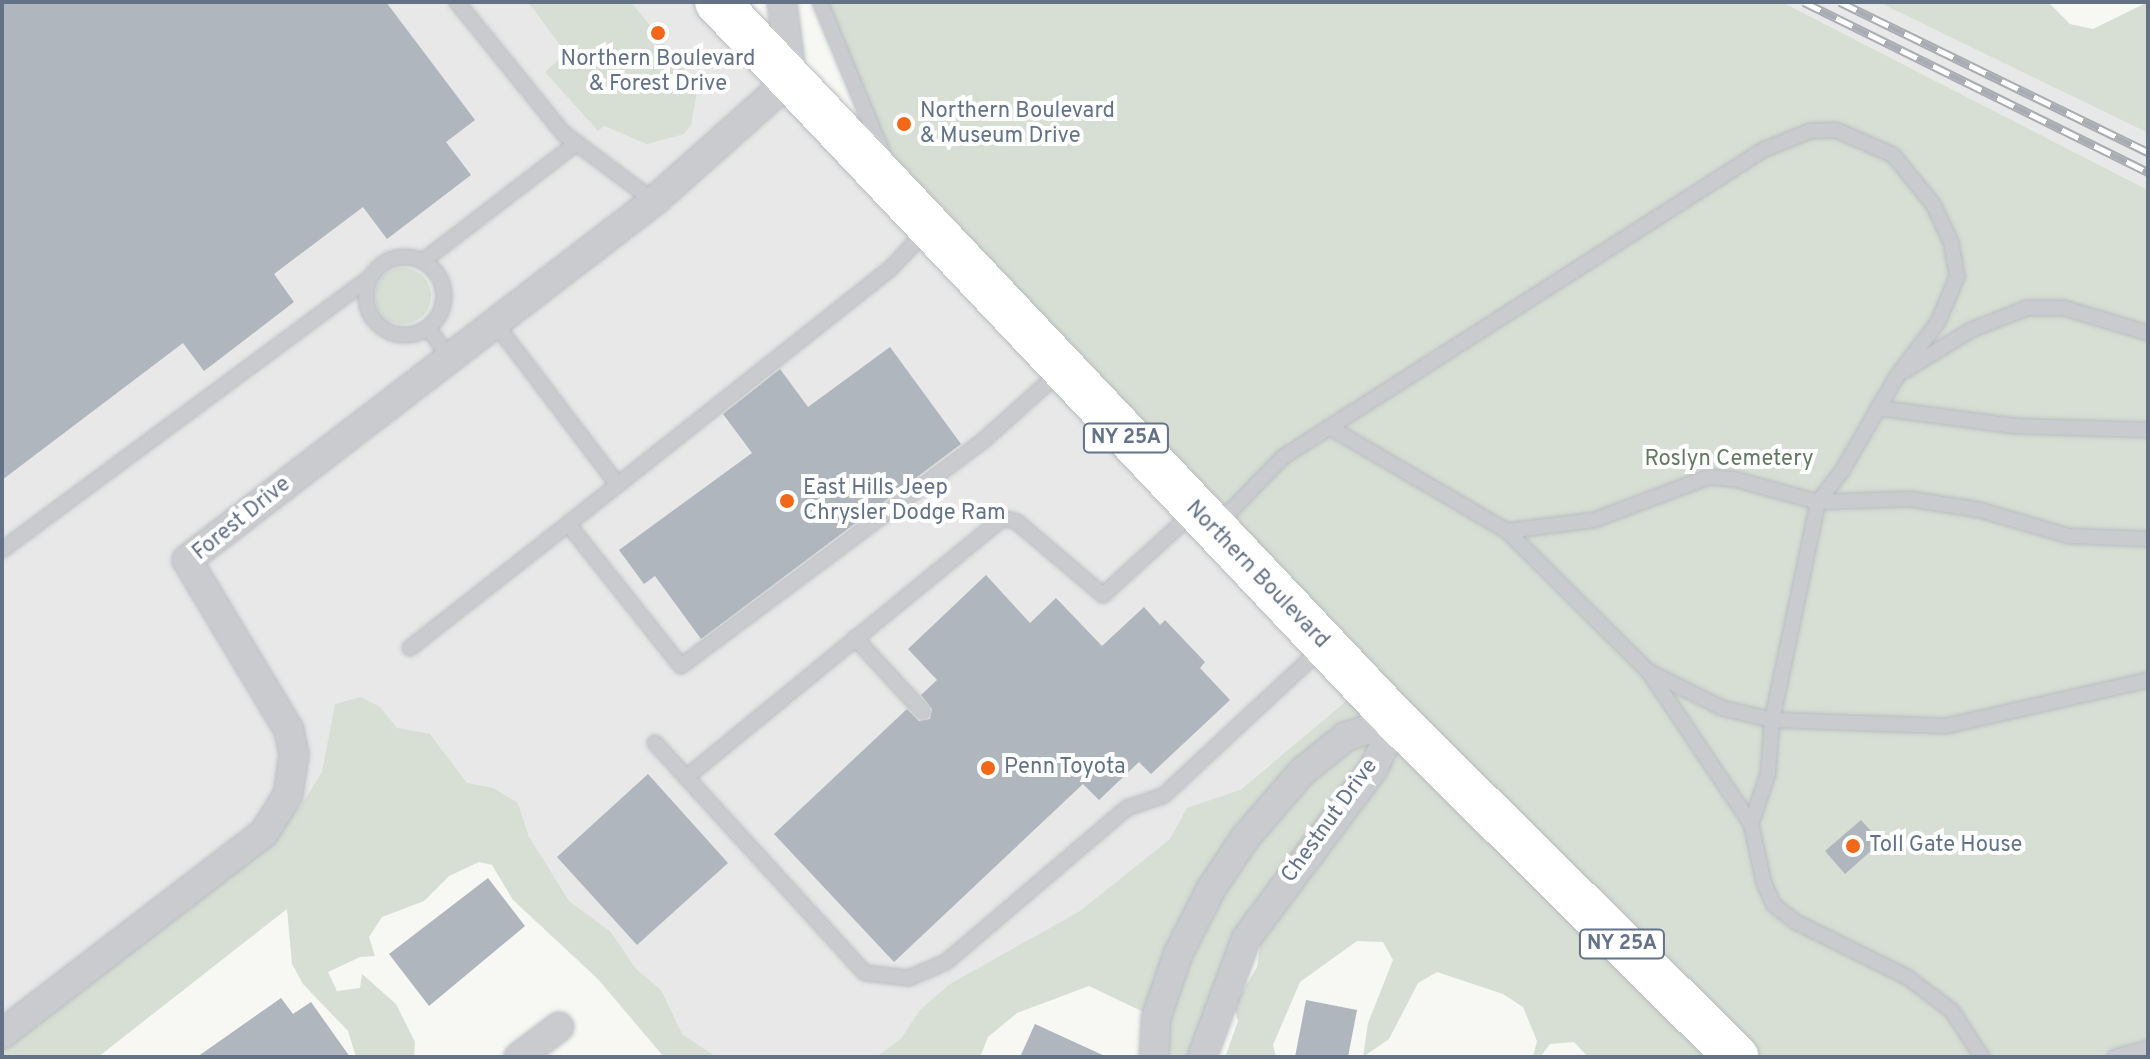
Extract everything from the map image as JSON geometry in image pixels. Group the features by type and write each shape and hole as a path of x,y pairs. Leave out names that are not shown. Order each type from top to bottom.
{"main road":[{"name":"Northern Boulevard","path":"717,2 792,78 1061,371 1396,720 1737,1057"},
{"name":"Northern Boulevard","path":"738,2 792,78"}],"street":[{"path":"782,2 792,78"},
{"name":"Forest Drive","path":"2,1034 264,833 288,795 294,754 289,730 187,560 654,201 792,78"},
{"name":"Chestnut Drive","path":"1154,1057 1156,1018 1178,954 1211,889 1245,838 1302,772 1345,737 1396,720"},
{"name":"Chestnut Drive","path":"1202,1057 1246,939 1373,769 1396,720"},
{"path":"519,1057 559,1027"}],"lane":[{"path":"457,2 532,100 577,143 654,201"},
{"path":"820,2 901,197"},
{"path":"686,777 1003,518 1017,522 1103,595 1283,457 1763,150 1810,131 1836,130 1893,155 1933,204 1951,242 1957,277 1938,322 1897,376 1818,502 1772,720 1768,774 1751,824"},
{"path":"2,550 393,259 423,261 577,143"},
{"path":"410,648 891,268 930,228"},
{"path":"370,278 367,304 380,325 403,335 428,328 438,318 444,293 441,280 423,261"},
{"path":"1897,376 1971,330 2027,308 2064,308 2148,333"},
{"path":"495,323 617,484"},
{"path":"428,328 450,358"},
{"path":"568,524 681,666 950,466 1061,371"},
{"path":"1878,408 2015,426 2148,430"},
{"path":"1329,427 1507,531 1649,672 1751,824 1764,883 1774,905 1796,922 1907,977 1952,1011 1982,1057"},
{"path":"1507,531 1594,520 1709,477 1818,502 1910,499 1980,510 2069,536 2148,539"},
{"path":"855,638 923,712"},
{"path":"655,743 865,973 909,978 946,962 1127,808 1164,795 1325,645"},
{"path":"1649,672 1722,708 1772,720 1946,726 2148,680"},
{"path":"2115,1057 2148,1048"}],"shaded area":[{"path":"2,2 717,2 1364,686 920,1057 664,1057 439,793 2,1034"},
{"path":"1782,2 1878,2 2148,133 2148,190"}],"green space":[{"path":"528,2 631,2 698,86 691,125 684,134 647,144 604,126 598,131 545,72 566,53"},
{"name":"Roslyn Cemetery","path":"823,2 1782,2 2148,190 2148,1057 1588,1057 1574,1042 1550,1044 1540,1057 1533,1057 1537,1041 1523,1007 1503,994 1437,972 1418,983 1389,1039 1363,1057 1368,1023 1393,960 1383,942 1357,941 1300,982 1273,1045 1276,1057 1225,1057 1238,1021 1234,1006 1257,967 1260,946 1246,939 1202,1057 1154,1057 1156,1018 1089,986 1017,1013 988,1037 980,1057 876,1057 901,1039 920,1010 950,984 1080,911 1170,839 1187,808 1240,790 1364,686 903,195"},
{"path":"1878,2 2048,2 2070,24 2093,29 2148,2 2148,133"},
{"path":"403,268 423,276 431,296 423,316 403,324 383,316 375,296 383,276"},
{"path":"361,697 380,707 397,728 430,734 467,783 493,788 518,803 529,837 569,901 611,932 636,969 661,990 682,1034 716,1057 664,1057 599,980 513,900 492,865 479,862 449,876 424,901 382,917 369,937 375,956 360,957 328,972 337,991 360,988 362,974 396,1004 415,1042 414,1057 356,1057 348,1031 303,984 292,964 287,909 98,1057 2,1057 2,1034 301,806 322,772 335,704"}],"building":[{"path":"2,2 386,2 475,120 446,142 471,175 387,239 363,207 274,274 294,302 204,371 183,343 2,480"},
{"name":"East Hills Jeep Chrysler Dodge Ram","path":"890,347 961,444 701,639 655,576 644,584 619,550 752,453 723,414 780,369 808,407"},
{"name":"Penn Toyota","path":"986,575 1030,623 1056,598 1102,646 1144,607 1160,625 1165,620 1205,662 1200,668 1230,700 1151,774 1139,762 1099,800 1083,784 894,962 774,834 907,709 919,721 930,719 932,709 921,695 937,680 908,649"},
{"path":"648,774 728,863 637,945 557,857"},
{"name":"Toll Gate House","path":"1861,820 1881,842 1845,874 1825,851"},
{"path":"488,878 525,926 429,1006 389,954"},
{"path":"281,998 293,1014 311,1002 350,1057 197,1057"},
{"path":"1306,1000 1357,1010 1348,1057 1295,1057"},
{"path":"1035,1024 1107,1057 1020,1057"}],"railway":[{"path":"1804,2 2148,172"},
{"path":"1840,2 2148,152"}],"place":[{"name":"Northern Boulevard & Forest Drive","path":"658,33"},
{"name":"Northern Boulevard & Museum Drive","path":"904,124"},
{"name":"East Hills Jeep Chrysler Dodge Ram","path":"787,501"},
{"name":"Penn Toyota","path":"988,768"},
{"name":"Toll Gate House","path":"1853,846"}]}
